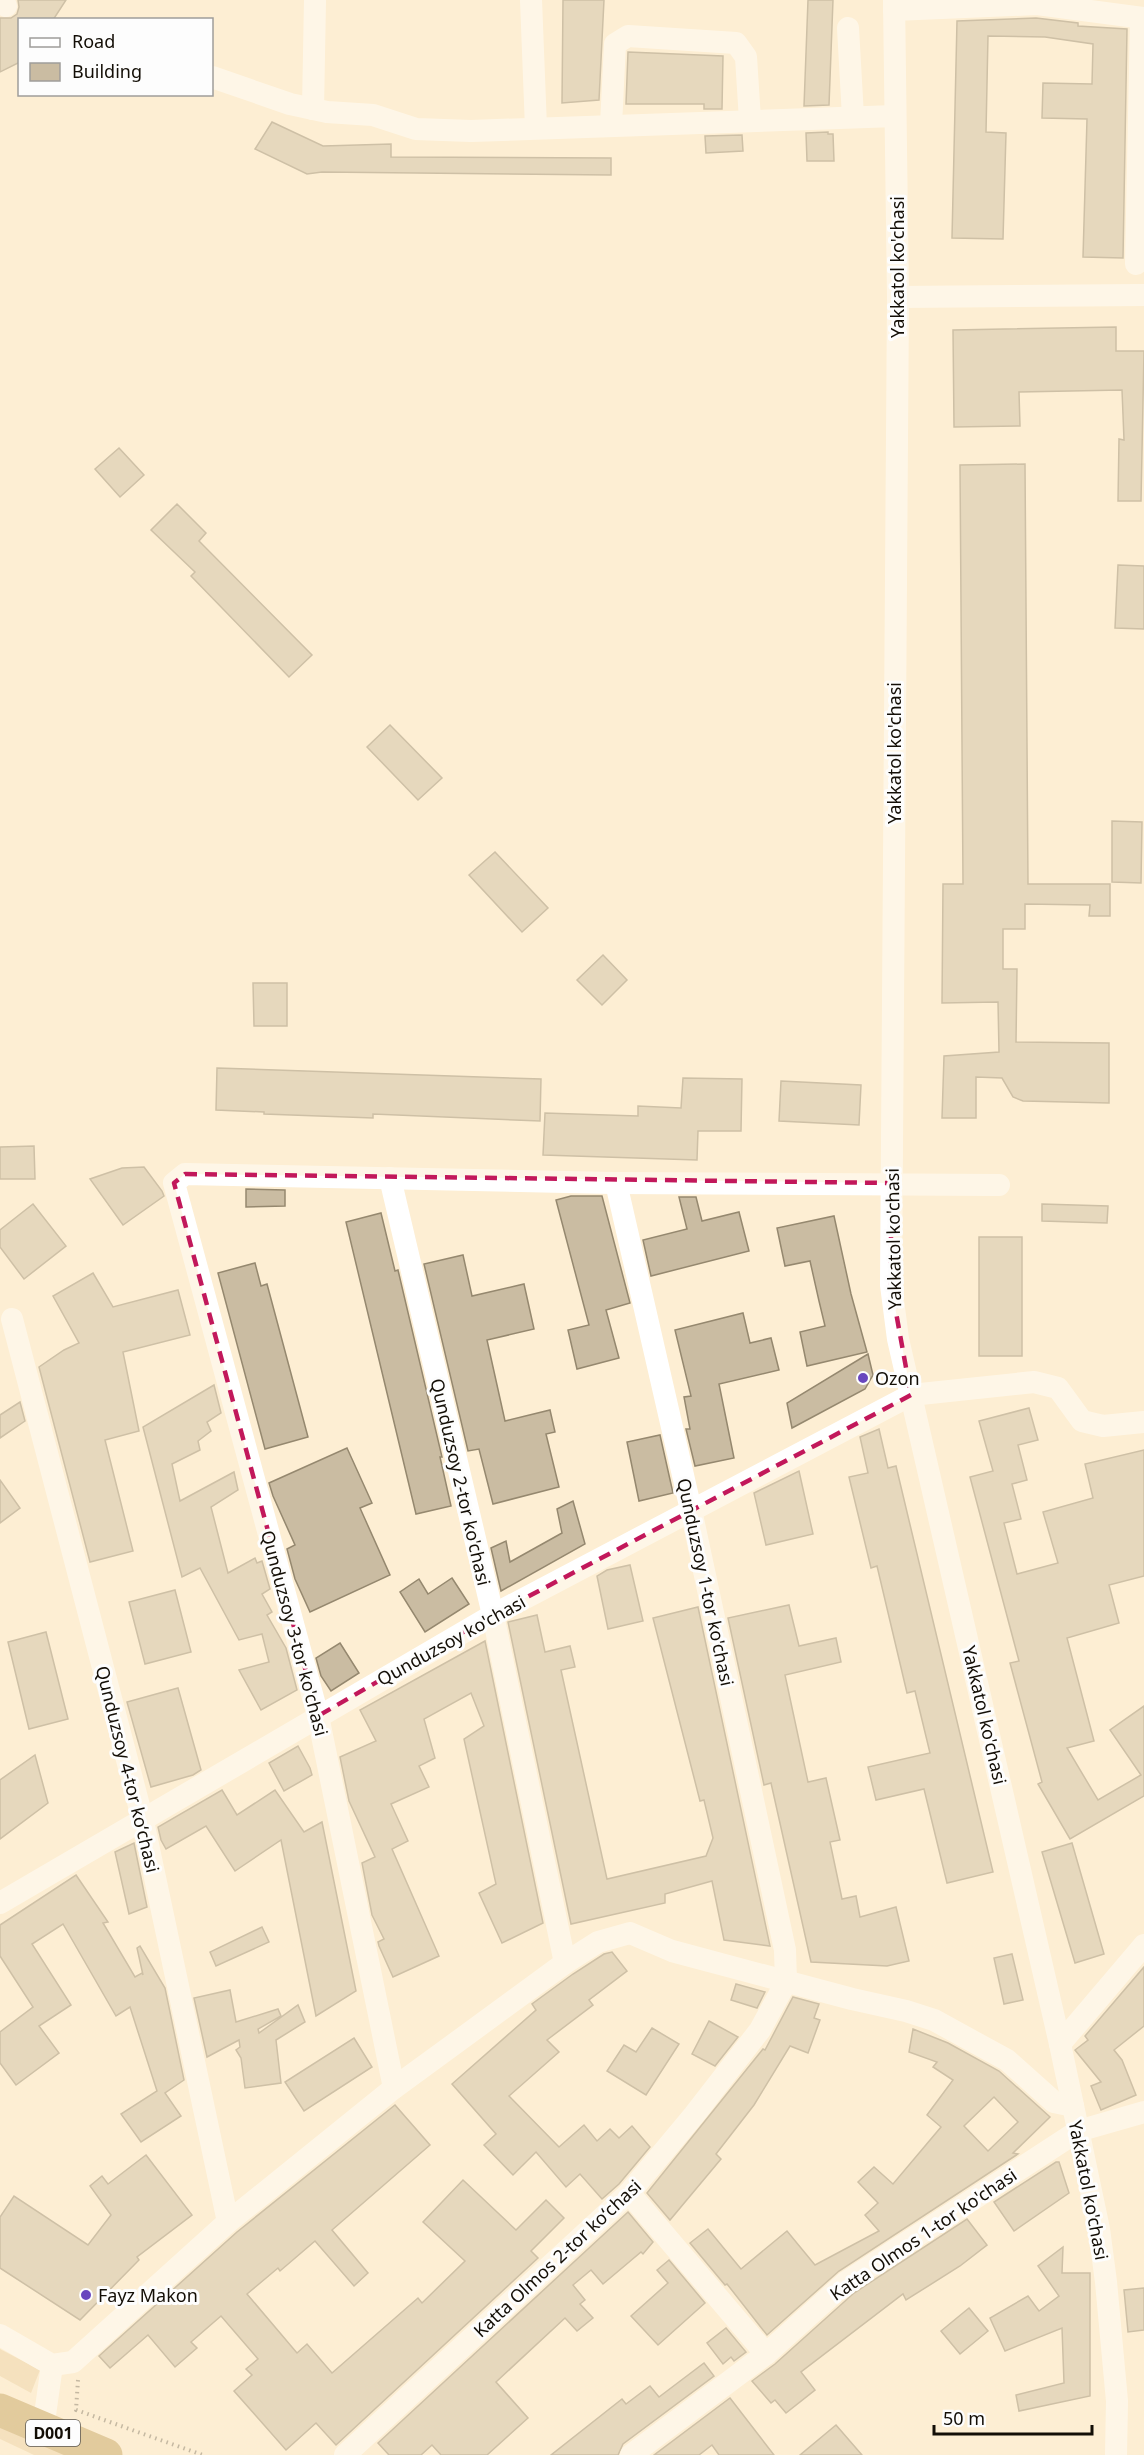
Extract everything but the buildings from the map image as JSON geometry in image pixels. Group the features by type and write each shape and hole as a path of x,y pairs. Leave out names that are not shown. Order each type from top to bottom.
{"highway":[{"name":"D001","path":"0,2410 106,2455"}],"street":[{"path":"313,109 315,0"},
{"path":"531,0 536,128"},
{"path":"894,5 1037,4 1143,18 1137,264"},
{"name":"Yakkatol ko'chasi","path":"894,5 898,297 891,1285 897,1339 1060,2044 1099,2229 1117,2401 1116,2455"},
{"path":"849,28 853,117"},
{"path":"611,125 615,44 628,36 736,43 746,57 750,120"},
{"path":"213,77 290,104 327,112 374,115 416,129 471,131 895,116"},
{"path":"898,297 1144,295"},
{"name":"Qunduzsoy 3-tor ko'chasi","path":"390,1178 185,1174 174,1183 318,1716 394,2088"},
{"path":"390,1178 616,1183 999,1185"},
{"name":"Qunduzsoy 2-tor ko'chasi","path":"390,1178 493,1615 565,1963"},
{"name":"Qunduzsoy 1-tor ko'chasi","path":"616,1183 691,1510 785,1950 786,1982"},
{"name":"Qunduzsoy 4-tor koʻchasi","path":"12,1319 143,1821 228,2222"},
{"path":"911,1395 1034,1383 1058,1388 1082,1421 1103,1426 1144,1422"},
{"name":"Qunduzsoy ko'chasi","path":"0,1903 493,1615 911,1395"},
{"path":"0,2335 52,2365 73,2362 228,2222 394,2088 565,1963 598,1942 630,1933 672,1951 786,1982 906,2010 934,2020 1007,2060 1054,2102 1073,2106"},
{"path":"1060,2044 1144,1945"},
{"name":"Katta Olmos 2-tor koʻchasi","path":"345,2455 629,2193 694,2115 760,2030 786,1982"},
{"name":"Katta Olmos 1-tor ko'chasi","path":"631,2455 765,2354 846,2282 1078,2131 1144,2112"},
{"path":"629,2193 765,2354"},
{"path":"43,2429 52,2365"}],"path":[{"path":"79,2357 76,2410 203,2455"}],"highlighted area":[{"path":"185,1174 891,1183 891,1285 911,1395 493,1615 318,1716 174,1183"}],"shaded area":[{"path":"0,2349 40,2370 31,2393 0,2376"},
{"path":"0,2425 68,2455 34,2455 0,2439"}],"place":[{"name":"Ozon","path":"863,1378"},
{"name":"Fayz Makon","path":"86,2295"}]}
